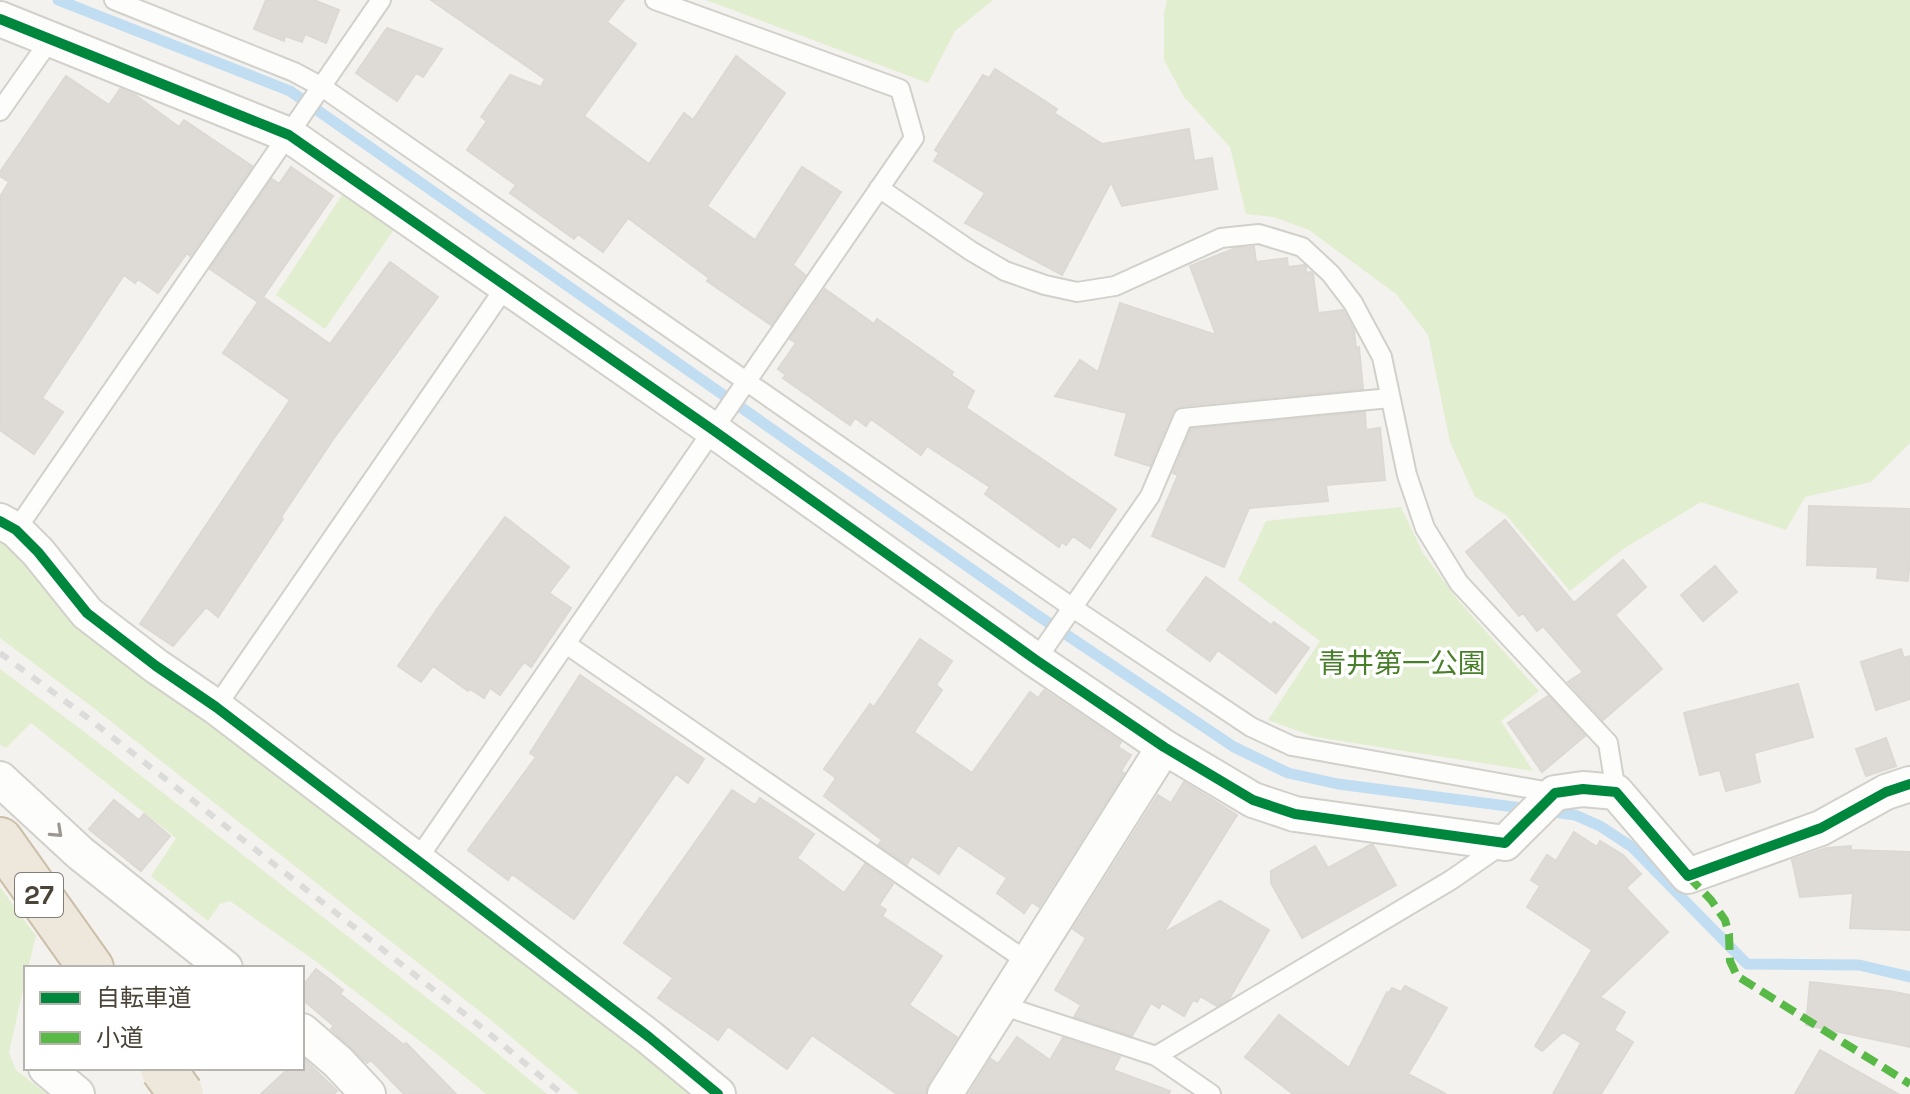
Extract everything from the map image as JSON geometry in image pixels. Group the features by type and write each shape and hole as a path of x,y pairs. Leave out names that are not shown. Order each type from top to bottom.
{"highway":[{"name":"27","path":"0,840 76,962"}],"street":[{"path":"0,19 50,40 295,126 506,286 718,422 1042,652 1164,747 1253,800 1295,814 1533,815 1583,789 1616,792 1688,876 1821,828 1886,792 1910,784"},
{"path":"8,525 38,552 87,613 417,860 649,1037 718,1094"},
{"path":"945,1094 1164,747"},
{"path":"0,779 80,853 222,966"},
{"path":"304,1033 368,1094"},
{"path":"48,1070 77,1094"}],"lane":[{"path":"114,0 294,72 1069,614 1251,727 1292,746 1533,815"},
{"path":"8,525 295,126 381,0"},
{"path":"417,860 914,138 900,89 655,0"},
{"path":"0,111 50,40"},
{"path":"879,188 1005,271 1077,292 1115,286 1221,238 1259,234 1302,247 1331,274 1353,303 1382,357 1407,475 1425,528 1459,583 1608,743 1616,792"},
{"path":"216,707 506,286"},
{"path":"1042,652 1150,496 1183,418 1390,398"},
{"path":"566,644 1028,962"},
{"path":"1156,1056 1451,880 1533,815"},
{"path":"1001,1005 1156,1056 1207,1093"}],"green space":[{"path":"706,0 993,0 955,31 928,83"},
{"path":"1167,0 1910,0 1910,443 1871,482 1805,497 1786,530 1701,502 1623,549 1570,591 1506,515 1475,497 1450,442 1428,335 1396,294 1309,230 1274,217 1246,214 1230,147 1184,97 1164,60"},
{"path":"344,192 395,228 325,329 276,295"},
{"name":"青井第一公園","path":"1401,507 1423,553 1457,599 1539,691 1501,721 1533,771 1315,737 1268,720 1320,641 1238,580 1266,521"},
{"path":"0,540 699,1094 579,1094 492,1021 0,638"},
{"path":"0,669 547,1094 486,1094 318,963 230,901 220,904 208,921 151,876 176,838 31,723 6,748 0,745"},
{"path":"0,887 36,936 28,966 24,966 24,985 9,1053 16,1070 47,1094 0,1094"}],"building":[{"path":"266,0 314,0 339,10 326,43 305,34 302,42 285,36 284,41 254,29"},
{"path":"431,0 624,0 607,22 636,44 584,116 649,164 684,113 693,120 736,56 785,93 707,206 755,240 802,167 841,192 793,265 805,275 771,325 707,281 709,278 628,218 603,252 578,234 574,239 510,193 516,185 467,150 487,121 481,117 510,75 541,87 545,79"},
{"path":"387,28 442,49 423,77 416,73 397,101 356,73"},
{"path":"995,69 1057,109 1054,113 1102,144 1189,129 1194,161 1212,158 1217,189 1122,206 1111,182 1062,275 965,223 985,193 934,161 939,153 935,150 983,75 989,78"},
{"path":"66,76 109,105 120,89 135,95 179,127 184,120 252,166 190,256 187,253 158,293 138,279 135,283 124,275 42,398 63,412 34,454 0,430 0,197 9,182 0,176 0,172"},
{"path":"291,167 333,196 263,297 330,344 390,262 438,297 334,438 218,617 206,607 173,646 140,624 290,400 223,353 258,302 210,269 272,179 279,184"},
{"path":"1254,247 1256,262 1287,258 1288,267 1304,265 1306,273 1313,274 1318,313 1343,310 1354,330 1356,348 1359,347 1363,389 1181,406 1172,413 1150,466 1115,455 1127,413 1055,396 1080,360 1098,372 1120,303 1216,335 1190,266 1236,248"},
{"path":"825,289 874,324 877,319 953,372 951,375 974,391 966,408 1116,509 1090,548 1073,536 1066,545 1062,542 1059,547 985,494 990,487 927,446 921,455 871,419 866,426 855,418 850,425 783,378 786,375 778,369 796,343 790,339"},
{"path":"1365,412 1366,430 1380,428 1385,480 1326,485 1328,501 1249,508 1224,567 1152,536 1178,475 1173,473 1191,429"},
{"path":"1809,506 1910,509 1908,581 1877,578 1878,567 1807,565"},
{"path":"505,517 569,567 549,593 571,608 531,667 524,662 500,695 490,688 484,698 470,689 468,691 433,666 421,682 398,666"},
{"path":"1505,520 1574,603 1623,560 1646,587 1615,615 1662,669 1603,720 1568,682 1583,672 1543,626 1537,631 1523,613 1519,616 1466,552"},
{"path":"1715,566 1737,592 1703,621 1681,595"},
{"path":"1206,577 1271,625 1274,622 1309,648 1276,693 1218,650 1210,661 1167,630"},
{"path":"920,639 952,661 936,685 942,690 914,732 972,773 1030,692 1038,698 1044,690 1121,742 1118,747 1131,755 1121,771 1124,773 1039,907 1032,902 1024,913 997,893 1007,878 958,845 939,874 912,856 907,864 878,845 882,840 824,796 836,778 824,769 870,704 874,707"},
{"path":"1901,649 1904,658 1910,656 1910,699 1876,710 1861,662"},
{"path":"580,675 704,759 688,783 676,774 574,919 512,874 508,880 468,850 536,757 530,753"},
{"path":"1798,684 1813,737 1754,753 1760,782 1726,791 1720,770 1700,775 1684,713"},
{"path":"1548,696 1585,736 1542,772 1508,723"},
{"path":"1886,738 1896,766 1866,776 1856,749"},
{"path":"1184,782 1237,815 1163,933 1220,901 1269,930 1229,999 1217,1006 1200,996 1197,1002 1193,1000 1184,1016 1162,1003 1159,1008 1151,1003 1132,1036 1074,1017 1081,1005 1055,990 1086,938 1073,929 1158,795 1171,803"},
{"path":"732,790 755,805 760,798 814,834 797,858 844,893 865,864 893,884 879,905 886,910 882,916 942,956 909,1005 957,1037 928,1083 925,1094 897,1094 812,1035 787,1069 728,1026 718,1040 658,998 673,978 624,943"},
{"path":"114,800 139,820 144,814 170,836 141,871 89,829"},
{"path":"1574,832 1597,847 1600,841 1623,855 1641,874 1626,888 1668,932 1600,997 1625,1012 1614,1030 1633,1042 1601,1094 1553,1094 1581,1043 1563,1032 1542,1051 1535,1046 1592,950 1527,907 1540,886 1531,880 1547,855 1556,861"},
{"path":"1373,845 1396,885 1302,938 1271,883 1271,871 1315,846 1328,868"},
{"path":"1851,846 1851,850 1910,852 1910,930 1850,928 1853,893 1800,897 1792,860 1826,848"},
{"path":"316,969 343,990 340,994 404,1045 406,1043 456,1094 404,1094 371,1060 367,1063 331,1029 334,1026 304,1001 304,984"},
{"path":"1810,982 1910,995 1910,1047 1806,1025"},
{"path":"1405,986 1447,1008 1408,1074 1446,1094 1293,1094 1245,1057 1279,1015 1349,1068 1387,992 1392,988 1401,992"},
{"path":"1017,1037 1050,1060 1063,1038 1120,1057 1113,1070 1170,1091 1169,1094 969,1094 991,1059 998,1064"},
{"path":"1820,1050 1898,1094 1795,1094"},
{"path":"304,1059 337,1091 334,1094 261,1094 287,1070 304,1070"}],"waterway":[{"path":"58,0 290,91 1034,613 1234,747 1288,773 1338,784 1530,809"},
{"path":"1547,811 1575,815 1600,826 1632,847 1747,964 1859,965 1910,977"}],"railway":[{"path":"0,653 88,718 562,1094"}],"marked path":[{"path":"1688,876 1725,920 1730,961 1737,976 1910,1084"}],"cycle path":[{"path":"0,19 289,135 713,430 1036,660 1164,747 1253,800 1295,814 1505,843 1555,793 1583,789 1616,792 1688,876 1821,828 1886,792 1910,784"},
{"path":"0,521 16,530 38,552 87,613 417,860 649,1037 718,1094"}]}
